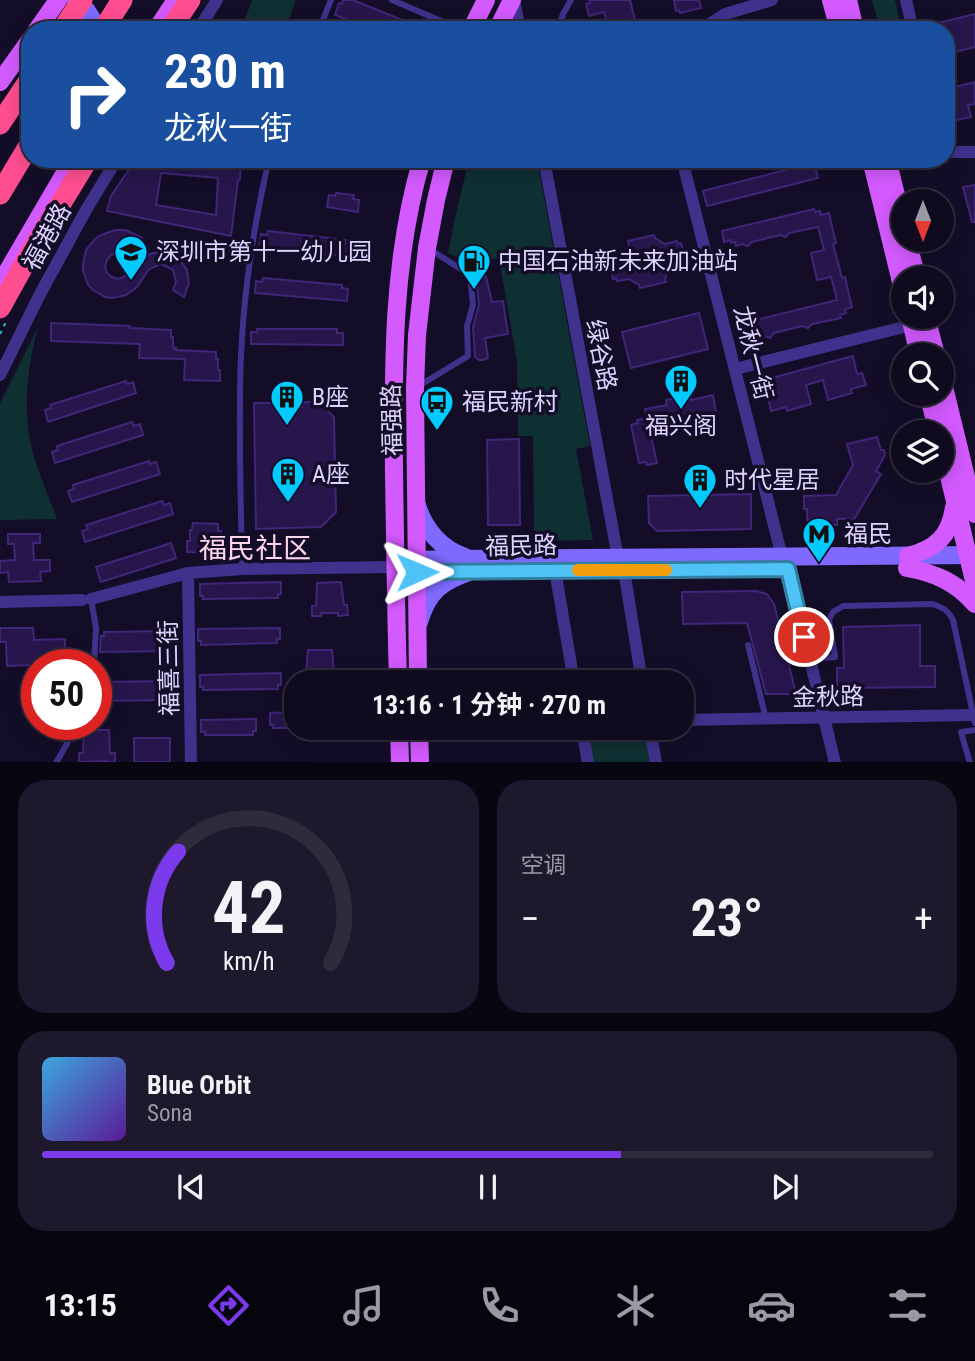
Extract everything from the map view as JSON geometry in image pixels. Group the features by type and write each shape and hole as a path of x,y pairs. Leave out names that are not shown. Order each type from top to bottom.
{"highway":[{"path":"68,21 82,0"},
{"path":"107,21 122,0"},
{"path":"176,21 190,0"},
{"path":"0,124 21,92"},
{"path":"0,194 21,159"},
{"path":"0,308 83,168"}],"main road":[{"path":"43,21 58,0"},
{"path":"75,0 94,21"},
{"path":"162,21 176,0"},
{"path":"476,21 486,0"},
{"path":"502,21 513,0"},
{"path":"831,0 837,21"},
{"path":"848,0 853,21"},
{"path":"0,82 21,53"},
{"path":"0,284 68,168"},
{"name":"福强路","path":"398,670 394,379 396,324 405,236 420,168"},
{"name":"福强路","path":"418,670 415,388 421,293 427,248 444,168"},
{"path":"873,168 897,266"},
{"path":"889,168 894,189"},
{"path":"948,406 969,503 973,566"},
{"path":"954,472 969,503"},
{"path":"907,562 942,538 952,518 969,503"},
{"path":"417,505 430,532 474,566 437,589 422,610 418,626"},
{"path":"907,562 947,580 975,604"},
{"name":"福民路","path":"396,567 907,562 973,566"},
{"name":"福民路","path":"474,566 555,570 621,564"},
{"path":"399,740 400,762"},
{"path":"419,740 420,762"}],"street":[{"path":"204,21 217,0"},
{"path":"513,0 518,21"},
{"path":"714,21 725,14 772,0"},
{"path":"906,0 911,21"},
{"path":"955,152 975,152"},
{"name":"福港路","path":"0,375 39,296 112,168"},
{"name":"绿谷路","path":"546,168 640,670"},
{"name":"龙秋一街","path":"684,168 835,762"},
{"path":"735,369 891,326"},
{"path":"0,602 86,600 188,573 242,569 396,567"},
{"path":"555,570 572,670"},
{"name":"福喜三街","path":"188,573 191,762"},
{"name":"金秋路","path":"694,720 974,718"},
{"path":"584,740 588,762"},
{"path":"652,740 656,762"}],"lane":[{"path":"323,21 331,0"},
{"path":"392,0 441,21"},
{"path":"561,21 572,0"},
{"path":"242,569 241,355 251,251 267,168"},
{"path":"415,388 468,356 467,326 473,305 470,275 427,248"},
{"path":"86,600 96,628 95,649"},
{"path":"810,659 835,657 829,620 833,612 843,606 932,604 941,607 953,620 974,718"},
{"path":"748,645 766,719"},
{"path":"970,762 961,732 975,730"},
{"path":"56,762 69,740"}],"green space":[{"path":"252,0 296,0 288,21 244,21"},
{"path":"872,0 895,0 900,21 878,21"},
{"path":"467,168 539,168 590,446 576,449 593,540 534,541 533,436 518,436 517,361 499,258 469,263 448,253"},
{"path":"38,327 28,378 28,429 36,463 57,519 0,520 0,403"},
{"path":"593,740 648,740 652,762 592,762 589,746"}],"building":[{"path":"343,0 353,0 405,21 350,21 335,15 339,3 342,4"},
{"path":"589,0 630,0 635,20 606,21 604,12 589,16 586,4 590,3"},
{"path":"674,0 699,0 701,8 680,13 679,10 676,11"},
{"path":"975,14 975,47 955,52 955,21 946,21"},
{"path":"975,82 975,104 968,105 971,117 955,120 955,87"},
{"path":"130,168 241,168 231,236 107,211 111,196","holes":["161,173 218,178 216,215 156,205"]},
{"path":"815,168 818,178 707,206 703,191 786,170"},
{"path":"975,185 975,222 972,222 963,187"},
{"path":"336,193 354,195 353,199 359,200 358,212 327,207 329,195 335,196"},
{"path":"814,209 815,212 820,211 821,215 829,213 836,243 833,244 852,307 845,309 846,313 840,315 841,318 812,324 808,328 802,326 774,333 770,338 758,337 753,332 747,333 744,323 837,300 831,277 817,280 811,253 824,250 818,227 789,233 786,237 780,235 752,242 748,246 736,246 731,240 724,242 722,231"},
{"path":"115,230 126,230 142,238 129,258 117,253 111,255 105,266 107,273 118,279 124,277 138,265 133,261 153,253 166,252 179,259 187,270 189,283 184,297 173,290 176,282 173,270 161,264 149,269 137,287 126,295 105,297 93,290 83,271 86,250 95,239"},
{"path":"268,231 347,240 346,244 353,245 351,257 259,246 261,234 267,235"},
{"path":"654,235 665,244 677,241 678,244 681,243 686,261 682,262 683,265 671,268 665,278 666,282 640,288 629,279 613,279 608,262 612,261 611,258 623,255 629,245 628,241"},
{"path":"481,273 486,277 492,302 503,301 508,334 485,338 488,358 479,360 475,357 473,327 479,305 476,276"},
{"path":"263,278 342,285 342,288 348,289 347,301 255,293 256,281 262,282"},
{"path":"699,313 708,349 631,368 622,332"},
{"path":"51,323 171,330 175,350 216,352 220,381 184,380 185,359 139,358 140,344 51,341"},
{"path":"257,329 337,329 337,333 343,333 343,345 251,344 251,332 257,332"},
{"path":"853,356 857,374 862,373 866,385 851,389 852,393 828,400 823,380 806,385 811,404 787,411 786,407 771,411 768,398 772,397 768,379"},
{"path":"126,381 127,384 133,382 136,393 48,422 45,410 51,408 50,405"},
{"name":"福兴阁","path":"690,395 691,400 713,395 716,413 649,427 657,463 639,463 631,425 638,423 637,420 647,418 645,409 667,405 666,400"},
{"path":"319,402 334,417 336,512 321,527 256,529 254,403"},
{"path":"132,422 134,426 140,424 143,435 55,463 52,452 58,450 57,446"},
{"path":"877,437 885,455 876,471 881,474 853,521 837,519 837,525 811,525 811,520 807,520 807,509 804,509 804,496 836,495 853,465 847,444"},
{"path":"519,439 520,525 488,525 487,440"},
{"path":"149,461 150,464 156,462 160,474 72,502 68,491 74,489 73,485"},
{"name":"时代星居","path":"751,494 751,529 657,531 649,523 648,496"},
{"path":"162,501 164,505 170,503 173,514 85,542 82,531 88,529 86,525"},
{"path":"193,523 218,524 223,553 187,552 187,541 190,541"},
{"path":"8,534 40,534 40,543 33,543 34,560 50,560 50,571 40,572 41,581 9,582 8,572 0,573 0,561 15,560 14,544 8,544"},
{"path":"171,543 176,558 101,582 96,567"},
{"path":"281,582 281,594 278,594 278,598 203,599 203,596 200,596 200,584"},
{"path":"341,582 348,615 321,613 321,616 312,616 312,606 316,606 317,583"},
{"path":"756,591 767,594 774,604 796,694 766,694 747,623 683,624 682,592"},
{"path":"920,625 920,666 935,666 935,687 837,688 837,668 844,668 843,627"},
{"path":"0,628 33,628 34,640 65,639 65,649 21,649 21,665 7,666 6,642 0,642"},
{"path":"280,628 280,639 277,639 277,643 201,645 201,641 198,641 198,629"},
{"path":"168,631 168,635 175,635 175,651 112,652 112,649 100,649 104,632"},
{"path":"308,650 332,650 334,670 306,670"},
{"path":"281,673 281,685 278,685 278,689 203,690 203,687 200,687 200,675"},
{"path":"168,681 168,685 175,685 175,700 112,701 112,682"},
{"path":"284,712 284,728 273,728 273,725 270,725 270,713"},
{"path":"256,719 256,731 253,731 253,735 205,735 205,732 201,732 201,720"},
{"path":"134,738 170,738 170,762 134,762"},
{"path":"84,740 109,740 110,753 115,753 115,762 79,762 79,753 83,753"}],"slow traffic":[{"path":"578,570 666,570"}],"place":[{"name":"深圳市第十一幼儿园","path":"131,282"},
{"name":"中国石油新未来加油站","path":"474,291"},
{"name":"福兴阁","path":"681,411"},
{"name":"B座","path":"287,427"},
{"name":"福民新村","path":"437,432"},
{"name":"A座","path":"288,504"},
{"name":"时代星居","path":"700,510"},
{"name":"福民","path":"819,564"}],"district":[{"name":"福民社区","path":"255,548"}],"route":[{"path":"417,572 788,569 804,637"}]}
